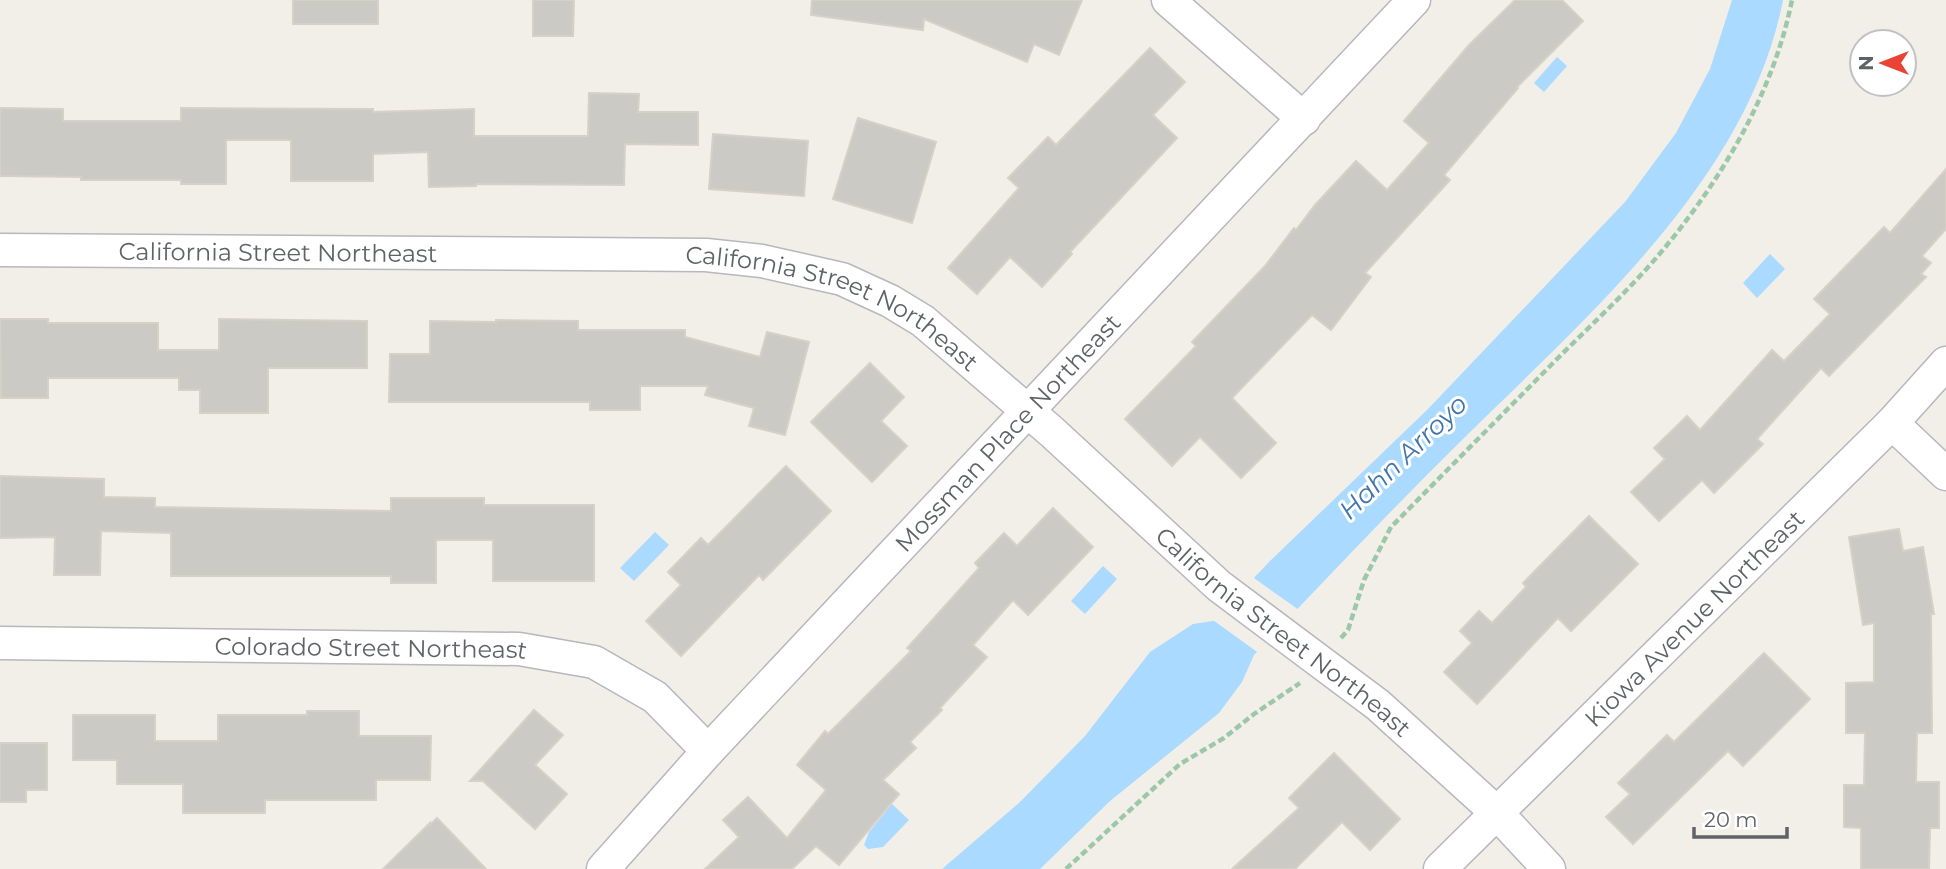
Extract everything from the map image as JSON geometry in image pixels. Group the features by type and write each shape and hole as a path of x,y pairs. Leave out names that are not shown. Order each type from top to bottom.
{"street":[{"path":"1168,0 1304,119"},
{"name":"Mossman Place Northeast","path":"603,869 708,751 1414,0"},
{"name":"California Street Northeast","path":"0,250 706,255 762,261 842,279 891,301 923,321 1028,410 1220,586 1378,705 1496,812 1549,869"},
{"name":"Kiowa Avenue Northeast","path":"1440,869 1892,423 1946,363"},
{"path":"1892,423 1946,474"},
{"name":"Colorado Street Northeast","path":"0,643 519,649 594,662 655,697 708,751"}],"path":[{"path":"1066,869 1180,764 1224,738 1305,680 1323,663 1348,629 1364,580 1391,527 1655,260 1706,194 1734,149 1774,61 1787,24 1791,0"}],"water":[{"name":"Hahn Arroyo","path":"1732,0 1783,0 1764,66 1735,128 1698,187 1655,242 1607,296 1408,494 1254,655 1242,682 1219,713 1110,801 1040,869 942,869 1019,803 1085,736 1150,652 1193,624 1213,621 1270,561 1428,409 1625,202 1676,133 1710,69"},
{"path":"1557,57 1567,66 1544,92 1534,83"},
{"path":"1770,254 1785,269 1757,298 1743,283"},
{"path":"655,532 669,545 634,581 620,568"},
{"path":"1103,566 1117,579 1085,614 1071,601"},
{"path":"892,804 909,820 883,847 868,849 864,845 869,832"}],"pier":[{"path":"1251,576 1299,610 1260,654 1210,618"}],"building":[{"path":"293,0 378,0 378,24 293,24"},
{"path":"533,0 574,0 573,36 533,36"},
{"path":"812,0 1082,0 1059,55 1034,44 1027,62 924,19 923,30 811,15"},
{"path":"1515,0 1562,0 1583,21 1517,87 1444,175 1450,180 1365,273 1371,277 1331,330 1312,315 1232,398 1276,443 1241,478 1200,437 1172,466 1125,419 1196,346 1192,342 1265,266 1294,228 1296,230 1356,161 1387,190 1429,143 1404,121 1469,45"},
{"path":"1150,48 1185,82 1153,115 1177,138 1070,252 1072,254 1042,287 1010,257 977,294 948,268 1019,188 1008,178 1048,137 1056,145"},
{"path":"589,93 639,94 638,112 698,112 698,145 625,144 624,185 476,184 429,187 428,152 373,154 373,181 291,181 291,140 226,140 226,184 181,184 181,180 81,180 81,177 0,176 0,108 63,109 63,121 181,121 181,108 373,109 373,112 474,109 474,136 588,136"},
{"path":"858,118 936,142 912,223 833,199"},
{"path":"713,134 808,141 804,196 709,189"},
{"path":"1946,169 1946,229 1922,256 1931,263 1921,274 1926,277 1829,376 1821,368 1757,439 1763,444 1714,493 1702,480 1659,521 1631,492 1665,459 1654,448 1687,416 1700,430 1772,350 1784,361 1830,314 1814,299 1884,227 1890,233"},
{"path":"0,319 48,319 48,323 158,323 158,350 219,350 219,319 367,321 367,368 268,368 268,413 200,413 200,390 179,390 179,378 48,378 48,398 1,398"},
{"path":"430,321 578,321 578,330 685,330 685,337 760,357 767,332 809,342 785,435 749,426 754,408 705,395 708,386 640,386 640,410 590,410 590,402 389,402 390,354 430,354"},
{"path":"870,363 904,397 881,421 907,446 872,482 811,422"},
{"path":"786,466 831,511 763,580 759,575 681,656 646,621 681,585 668,572 701,538 708,545"},
{"path":"0,476 104,479 104,497 155,498 155,507 391,511 391,498 484,498 484,505 594,505 594,581 493,581 493,540 436,540 436,583 391,583 391,576 171,576 171,533 101,531 100,575 54,575 55,537 0,538"},
{"path":"1053,508 1093,547 1028,615 1013,600 973,645 987,657 940,708 942,710 910,742 916,748 883,780 899,794 839,865 816,846 792,869 705,869 739,837 723,820 748,797 787,838 826,790 797,765 825,731 828,734 911,651 907,648 979,568 975,563 1004,533 1017,546"},
{"path":"1589,516 1638,564 1571,631 1558,618 1477,704 1444,672 1472,643 1460,631 1479,611 1492,623 1526,587 1523,583"},
{"path":"1899,529 1903,551 1923,547 1934,614 1931,614 1932,733 1917,733 1916,782 1939,782 1939,828 1930,828 1929,869 1861,869 1861,828 1844,827 1844,785 1864,785 1865,733 1846,733 1846,683 1874,682 1874,623 1863,625 1849,537"},
{"path":"1764,653 1810,699 1743,766 1728,751 1633,844 1606,817 1630,794 1618,783 1667,735 1674,742"},
{"path":"534,710 563,735 535,765 567,794 535,829 483,781 470,781"},
{"path":"307,711 359,711 359,736 431,736 430,780 376,780 376,800 265,800 265,813 183,813 183,784 117,784 117,760 73,760 73,715 155,715 155,741 218,741 218,715 307,715"},
{"path":"0,743 47,743 47,790 26,790 26,802 0,802"},
{"path":"1334,753 1400,819 1370,850 1342,822 1295,869 1232,869 1299,808 1289,798"},
{"path":"437,818 486,869 383,869 430,823"}]}
